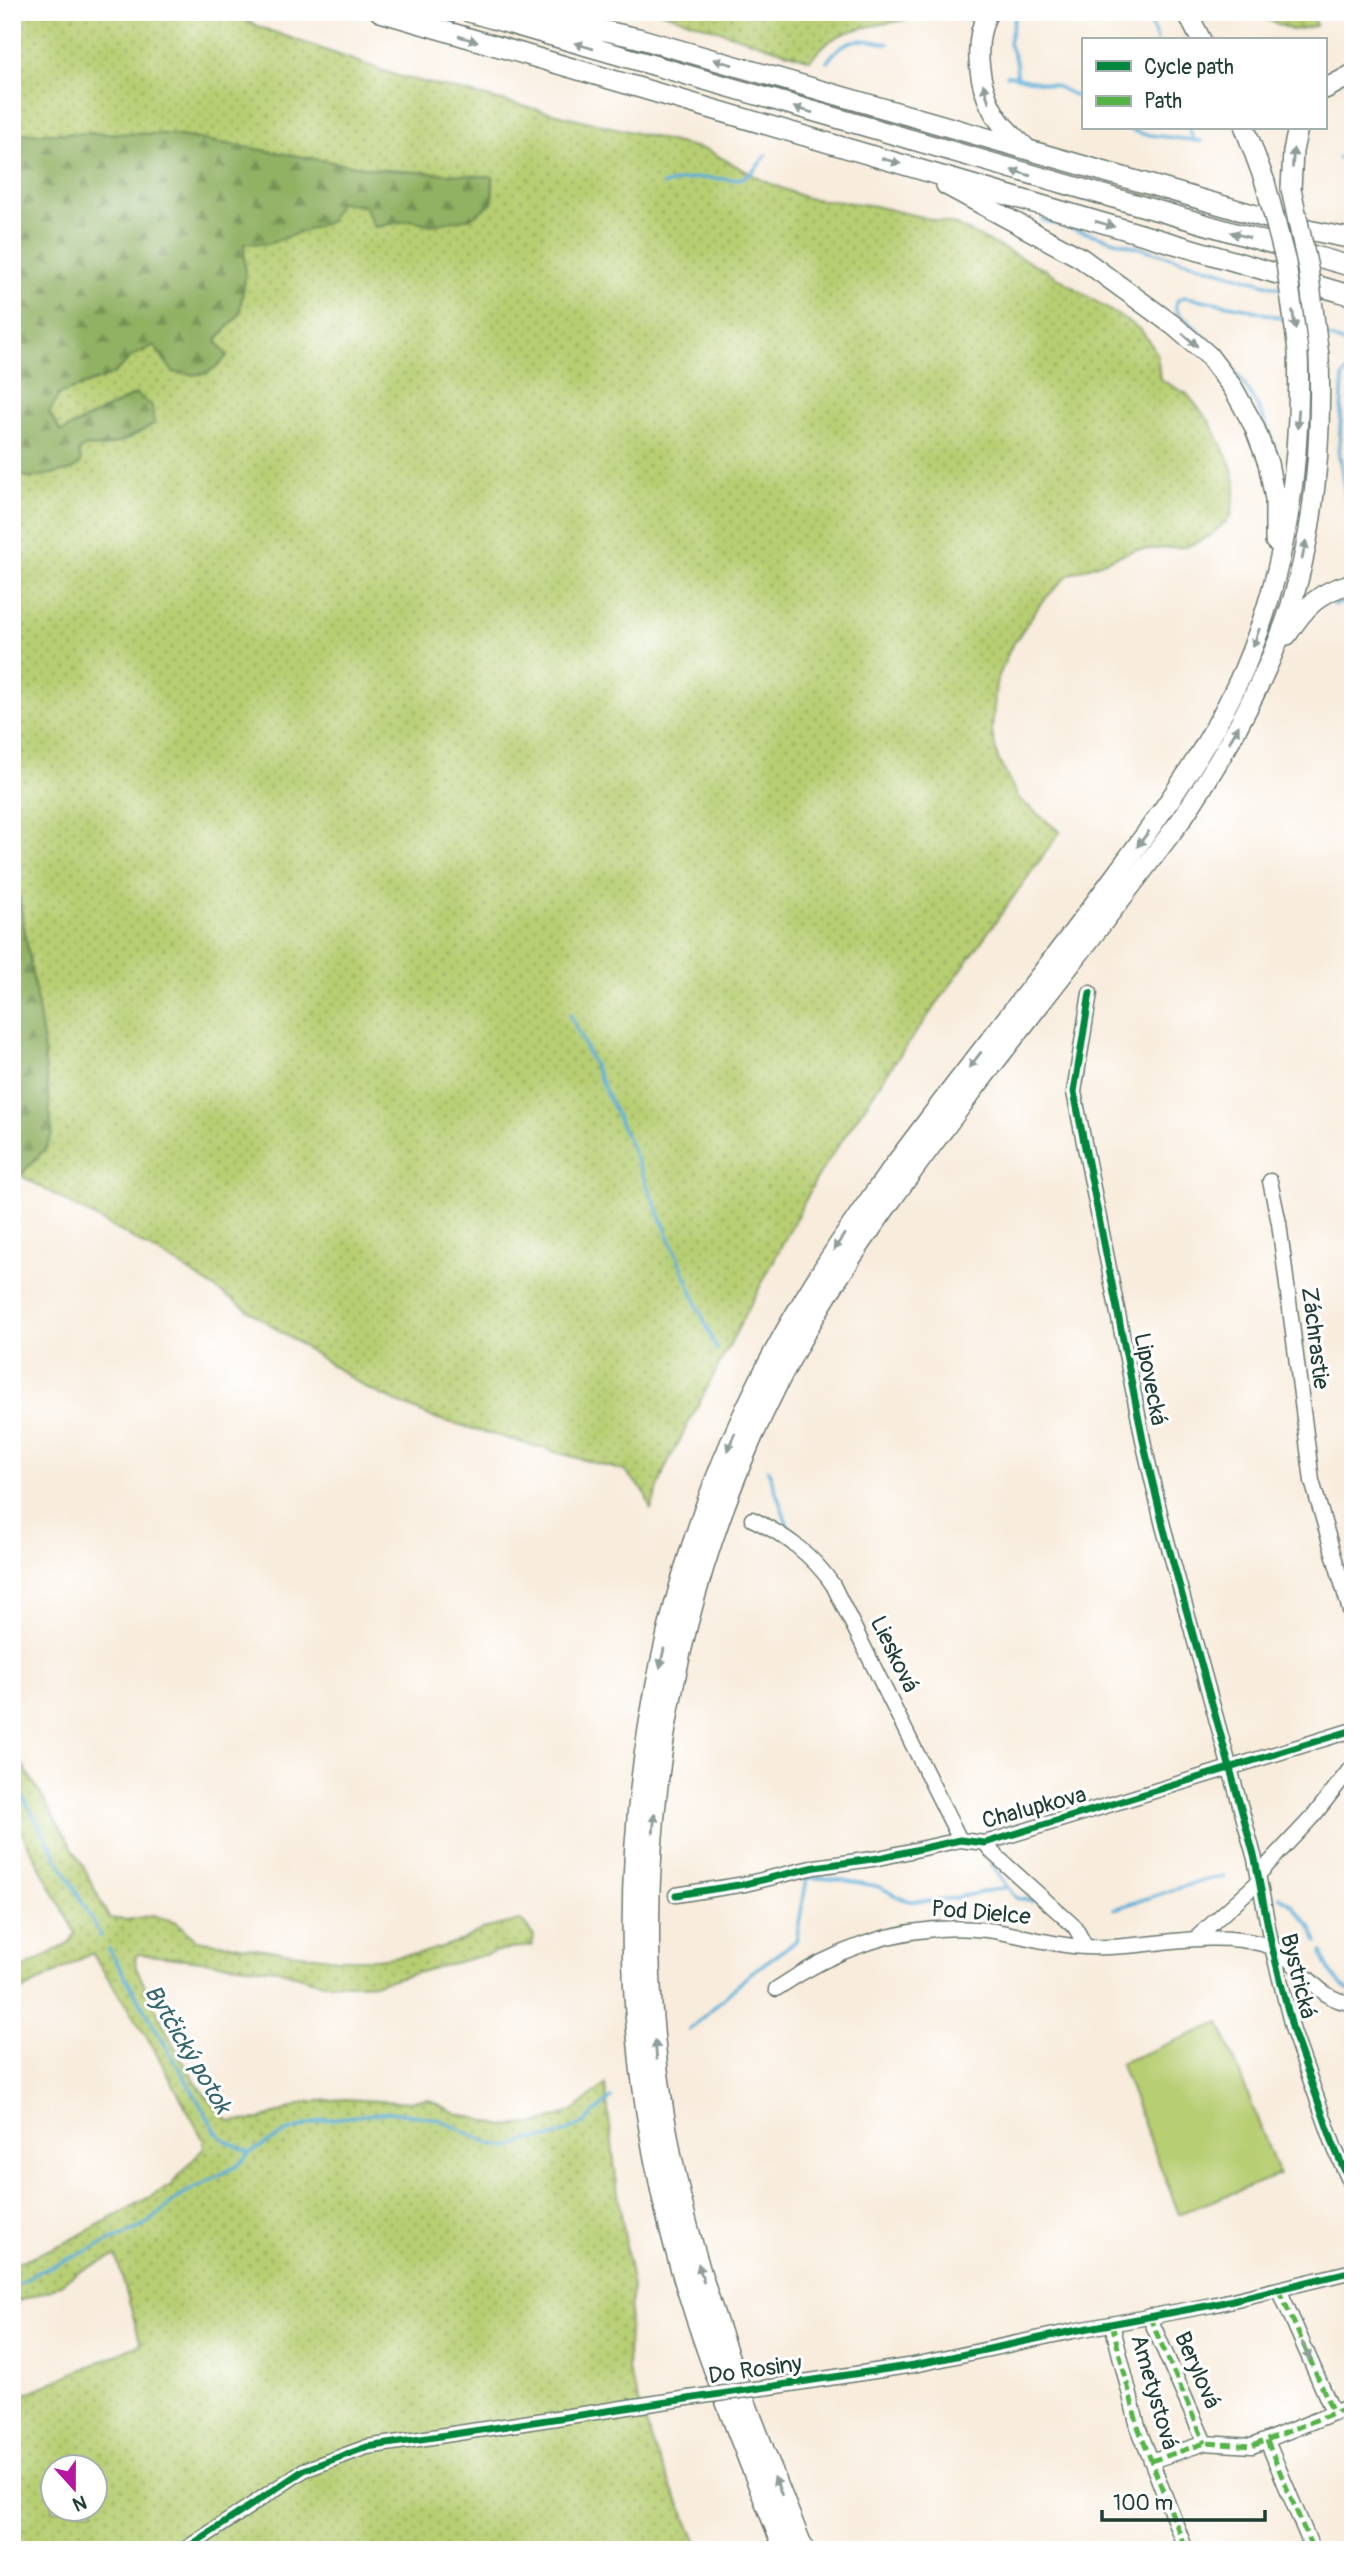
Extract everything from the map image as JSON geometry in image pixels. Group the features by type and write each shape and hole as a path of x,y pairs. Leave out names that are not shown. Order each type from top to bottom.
{"highway":[{"path":"380,12 1353,296"},
{"path":"469,12 1353,268"},
{"path":"988,12 979,44 980,70 986,97 1001,122 1025,148"},
{"path":"1187,12 1200,38"},
{"path":"503,22 606,31 638,37 1308,230 1353,239"},
{"path":"1326,88 1353,74"},
{"path":"785,2550 724,2400 688,2295 662,2199 640,2068 633,1985 632,1882 645,1743 665,1642 687,1563 720,1469 751,1399 792,1319 837,1246 898,1161 1076,928 1182,783 1206,745 1256,639 1286,533 1294,488 1300,396 1298,351 1283,250 1265,182 1246,130"},
{"path":"804,2550 741,2394 705,2288 680,2194 663,2106 652,1998 650,1882 663,1747 680,1657 704,1568 737,1475 778,1384 819,1309 918,1163 1181,820 1238,727 1285,623 1306,538 1319,447 1321,404 1319,356 1308,268 1291,189 1293,151 1298,130"},
{"path":"922,170 975,202 1081,257 1208,355 1233,387 1254,426 1268,463 1275,499 1276,573"},
{"path":"1268,662 1297,620 1315,600 1332,589 1353,584"}],"street":[{"name":"Lipovecká","path":"1090,993 1074,1092 1147,1458 1229,1767"},
{"name":"Záchrastie","path":"1270,1181 1279,1223 1312,1481 1353,1621"},
{"name":"Liesková","path":"752,1519 798,1546 814,1559 833,1585 960,1840"},
{"name":"Chalupkova","path":"676,1895 745,1884 815,1867 878,1858 960,1840 985,1843 1353,1730"},
{"path":"1195,1939 1258,1879 1315,1814 1353,1765"},
{"name":"Bystrická","path":"1229,1767 1293,2031 1335,2149 1353,2189"},
{"path":"985,1843 1076,1927 1086,1947"},
{"name":"Pod Dielce","path":"776,1989 802,1972 858,1946 896,1933 927,1928 986,1930 1086,1947 1195,1939 1254,1942 1272,1947"},
{"path":"1272,1947 1291,1959 1329,1997 1342,2003 1353,2004"},
{"name":"Do Rosiny","path":"184,2550 304,2470 367,2447 914,2365 1212,2305 1353,2271"},
{"path":"1279,2289 1333,2413"},
{"name":"Berylová","path":"1149,2316 1205,2443"},
{"name":"Ametystová","path":"1112,2324 1138,2427 1186,2550"},
{"path":"1151,2461 1205,2443 1252,2446 1353,2405"},
{"path":"1267,2441 1313,2550"}],"green space":[{"path":"12,12 230,12 257,26 398,76 707,150 764,181 806,198 870,205 956,225 1046,270 1141,330 1157,353 1160,379 1187,394 1210,422 1230,463 1236,485 1231,517 1210,536 1186,547 1134,550 1068,575 1041,603 1010,649 996,683 992,732 998,759 1019,799 1060,832 892,1066 818,1176 665,1468 651,1509 644,1491 624,1471 434,1418 368,1389 178,1264 20,1175 46,1148 52,1134 42,1032 12,856 12,473 31,478 86,446 101,448 126,440 154,424 136,394 61,432 49,413 59,394 112,375 131,357 154,345 216,341 239,315 245,279 244,243 268,244 340,202 365,206 374,227 411,220 432,225 492,203 493,178 373,169 169,134 12,133"},
{"path":"661,12 929,12 853,30 827,43 810,60"},
{"path":"1249,12 1314,12 1316,26 1292,30"},
{"path":"12,133 169,134 373,169 493,177 492,203 471,218 432,225 411,220 374,227 365,206 340,202 329,222 268,244 244,243 245,279 239,315 216,340 227,356 203,374 173,372 154,345 131,357 112,375 59,394 49,413 61,432 136,394 152,406 154,424 113,444 86,446 79,451 81,463 72,470 31,478 12,473"},
{"path":"12,856 42,1032 52,1134 46,1148 20,1175 12,1170"},
{"path":"12,1747 81,1862 109,1918 127,1920 153,1915 176,1922 196,1940 337,1959 377,1959 422,1953 460,1941 483,1929 521,1920 534,1936 532,1946 511,1948 378,1983 322,1983 274,1969 138,1954 135,1958 136,1968 188,2069 200,2088 229,2121 259,2120 307,2102 345,2099 398,2102 428,2099 456,2113 504,2126 537,2124 573,2111 605,2085 632,2283 627,2367 657,2456 701,2550 12,2550 12,2398 141,2344 116,2256 80,2271 51,2290 12,2303 12,2265 67,2242 170,2186 204,2148 203,2139 153,2047 92,1953 12,1996 12,1974 70,1942 75,1933 12,1814"},
{"path":"1220,2023 1279,2175 1179,2214 1120,2063"}],"waterway":[{"path":"1016,12 1009,43 1017,64 1016,77"},
{"path":"1147,12 1156,38"},
{"path":"827,62 840,47 853,41 888,44"},
{"path":"1007,75 1056,86 1082,99"},
{"path":"1131,130 1142,134 1201,141"},
{"path":"1190,130 1194,141"},
{"path":"663,185 692,178 739,179 752,173 766,155"},
{"path":"1338,158 1353,160"},
{"path":"1042,220 1283,289"},
{"path":"1283,477 1268,428 1245,385 1214,347 1177,312 1175,306 1178,300 1185,297 1245,308 1287,320"},
{"path":"1320,300 1353,310"},
{"path":"1324,335 1353,347"},
{"path":"1353,365 1343,376 1339,452 1346,499 1353,510"},
{"path":"1334,605 1353,600"},
{"path":"570,1014 629,1142 717,1351"},
{"path":"768,1469 788,1526"},
{"name":"Bytčický potok","path":"12,1777 101,1936"},
{"path":"983,1851 1007,1887"},
{"name":"Bytčický potok","path":"1114,1909 1207,1879 1224,1877"},
{"name":"Bytčický potok","path":"689,2030 752,1972 796,1941 807,1878 876,1886 911,1901 947,1899 1007,1887 1016,1898 1034,1901"},
{"name":"Bytčický potok","path":"1280,1897 1292,1905 1312,1928 1317,1942"},
{"name":"Bytčický potok","path":"109,1949 217,2133 250,2153"},
{"name":"Bytčický potok","path":"1322,1952 1333,1976 1353,1993"},
{"name":"Bytčický potok","path":"12,2287 39,2272 144,2226 183,2194 235,2167 250,2153 287,2132 323,2120 390,2112 438,2119 491,2144 514,2147 529,2140 553,2137 568,2131 585,2122 611,2098"}],"marked path":[{"path":"1279,2289 1333,2412"},
{"path":"1149,2316 1205,2443"},
{"path":"1112,2324 1138,2427 1186,2550"},
{"path":"1151,2461 1205,2443 1252,2446 1353,2405"},
{"path":"1267,2441 1313,2550"}],"cycle path":[{"path":"1090,993 1074,1092 1144,1445 1163,1526 1255,1859 1272,1947 1293,2031 1335,2149 1353,2189"},
{"path":"676,1895 745,1884 815,1867 879,1858 960,1840 985,1843 1353,1730"},
{"path":"184,2550 304,2470 367,2447 914,2365 1212,2305 1353,2271"}]}
